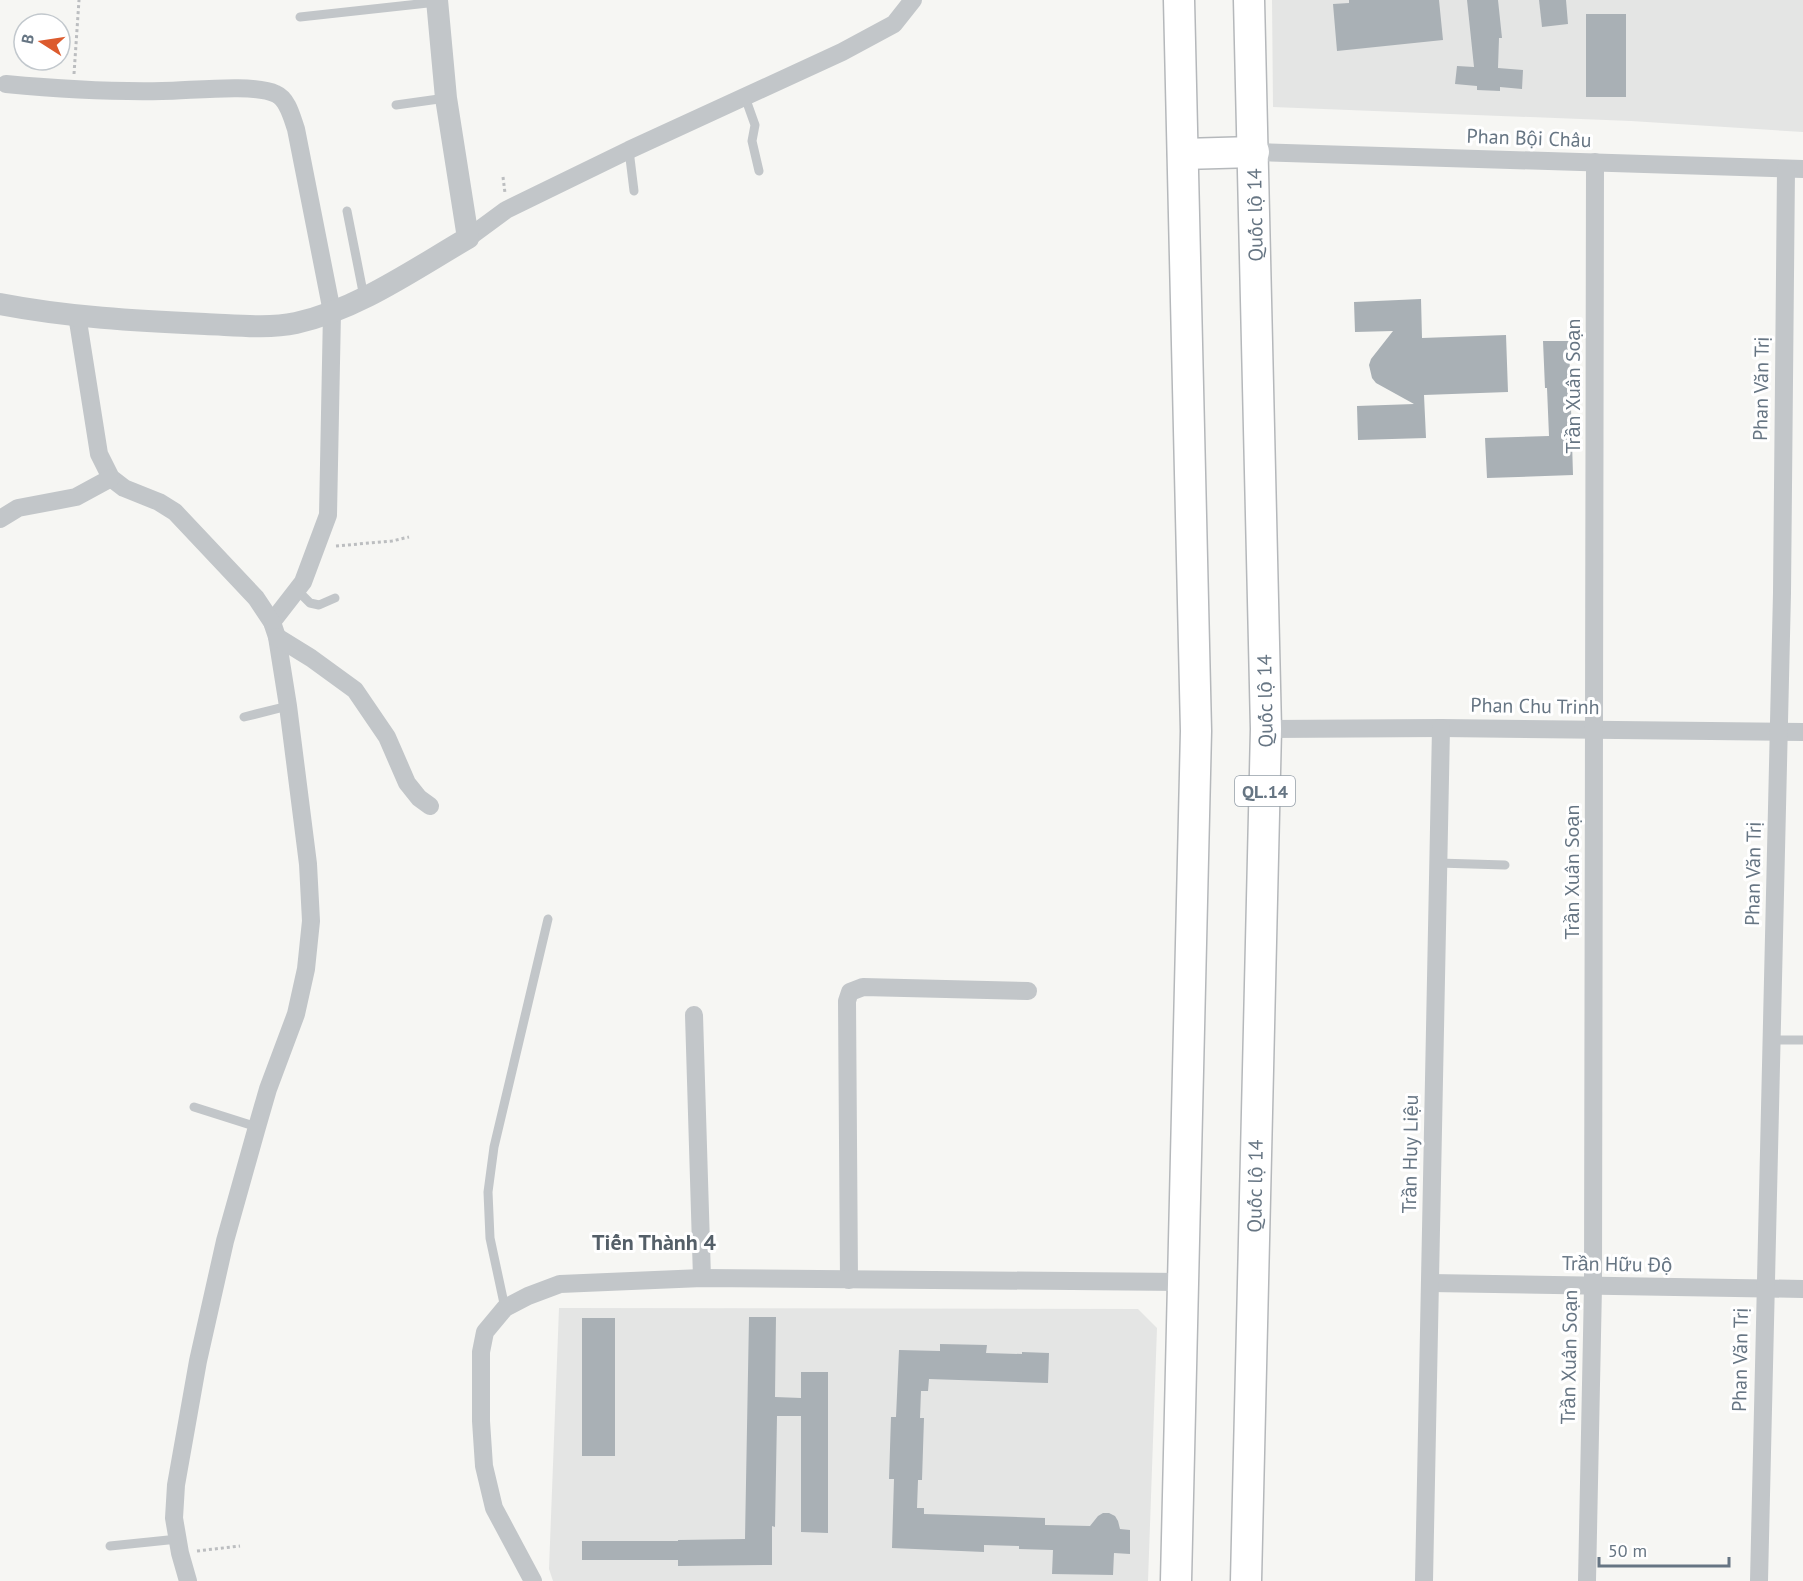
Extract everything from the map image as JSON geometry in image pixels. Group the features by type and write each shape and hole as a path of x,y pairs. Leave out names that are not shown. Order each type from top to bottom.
{"highway":[{"path":"1176,1581 1196,732 1179,0"},
{"name":"Quốc lộ 14","path":"1246,1581 1266,729 1249,0"},
{"path":"1183,154 1254,152"}],"street":[{"path":"0,304 76,315 257,326 294,323 332,312 389,284 468,238 506,210 629,150 842,52 894,24 912,0"},
{"path":"437,1 446,98 468,238"},
{"path":"6,84 73,90 257,89 278,94 289,109 296,129 332,312 328,514 303,582 275,630"},
{"name":"Phan Bội Châu","path":"1254,152 1795,169"},
{"name":"Trần Xuân Soạn","path":"1587,1581 1593,1286 1595,162"},
{"name":"Phan Văn Trị","path":"1759,1581 1764,1289 1795,169"},
{"path":"76,315 99,454 111,478 124,488 159,502 175,512 256,598 275,630 288,706 308,864 311,921 306,969 296,1014 268,1089 225,1241 198,1361 176,1485 174,1518 188,1581"},
{"path":"0,519 18,508 76,496 111,478"},
{"path":"275,630 355,690 387,737 406,783 419,798 430,806"},
{"name":"Phan Chu Trinh","path":"1266,729 1441,728 1803,732"},
{"name":"Trần Huy Liệu","path":"1424,1581 1441,728"},
{"path":"849,1280 847,1001 850,992 863,987 1028,991"},
{"path":"694,1015 702,1278"},
{"path":"533,1581 494,1508 484,1466 481,1421 481,1352 485,1332 505,1308 528,1296 560,1284 702,1278 1183,1282"},
{"name":"Trần Hữu Độ","path":"1430,1283 1803,1289"}],"lane":[{"path":"300,17 437,1"},
{"path":"745,97 755,125 752,141 759,171"},
{"path":"396,105 446,98"},
{"path":"629,150 634,191"},
{"path":"347,211 364,297"},
{"path":"297,590 310,603 319,605 335,598"},
{"path":"244,717 288,706"},
{"path":"1438,864 1505,865"},
{"path":"505,1308 490,1238 488,1192 494,1147 548,919"},
{"path":"1771,1040 1803,1040"},
{"path":"194,1107 257,1127"},
{"path":"110,1546 179,1546"}],"path":[{"path":"73,90 79,0"},
{"path":"316,548 392,541 409,537"},
{"path":"179,1546 240,1546"}],"shaded area":[{"path":"1272,0 1803,0 1803,132 1631,121 1273,107"},
{"path":"559,1308 1138,1309 1157,1328 1148,1581 553,1581 549,1569"}],"building":[{"path":"1349,0 1439,0 1443,40 1337,51 1333,4 1349,3"},
{"path":"1467,0 1498,0 1502,38 1499,38 1498,68 1523,70 1522,89 1500,87 1500,91 1477,90 1477,86 1455,84 1457,66 1474,67"},
{"path":"1539,0 1566,0 1568,24 1542,27"},
{"path":"1586,14 1626,14 1626,97 1586,97"},
{"path":"1421,299 1422,338 1506,335 1508,392 1424,395 1426,438 1358,440 1357,406 1414,404 1376,383 1372,378 1369,365 1371,359 1393,331 1355,332 1354,302"},
{"path":"1543,341 1569,341 1573,475 1487,478 1485,438 1549,436"},
{"path":"749,1317 776,1317 775,1397 801,1398 801,1372 828,1372 828,1533 801,1532 801,1416 777,1416 772,1565 678,1566 678,1560 582,1560 582,1541 745,1539"},
{"path":"582,1318 615,1318 615,1456 582,1456"},
{"path":"940,1344 987,1345 986,1353 1049,1353 1048,1383 929,1379 928,1391 921,1391 920,1418 924,1418 922,1480 918,1480 917,1508 924,1508 924,1514 1045,1518 1045,1525 1090,1526 1098,1516 1109,1513 1115,1516 1120,1529 1130,1530 1130,1554 1114,1553 1113,1575 1052,1574 1053,1550 984,1545 984,1552 892,1548 894,1479 889,1479 891,1417 896,1417 899,1350 940,1351"}],"district":[{"name":"Tiến Thành 4","path":"654,1242"}]}
